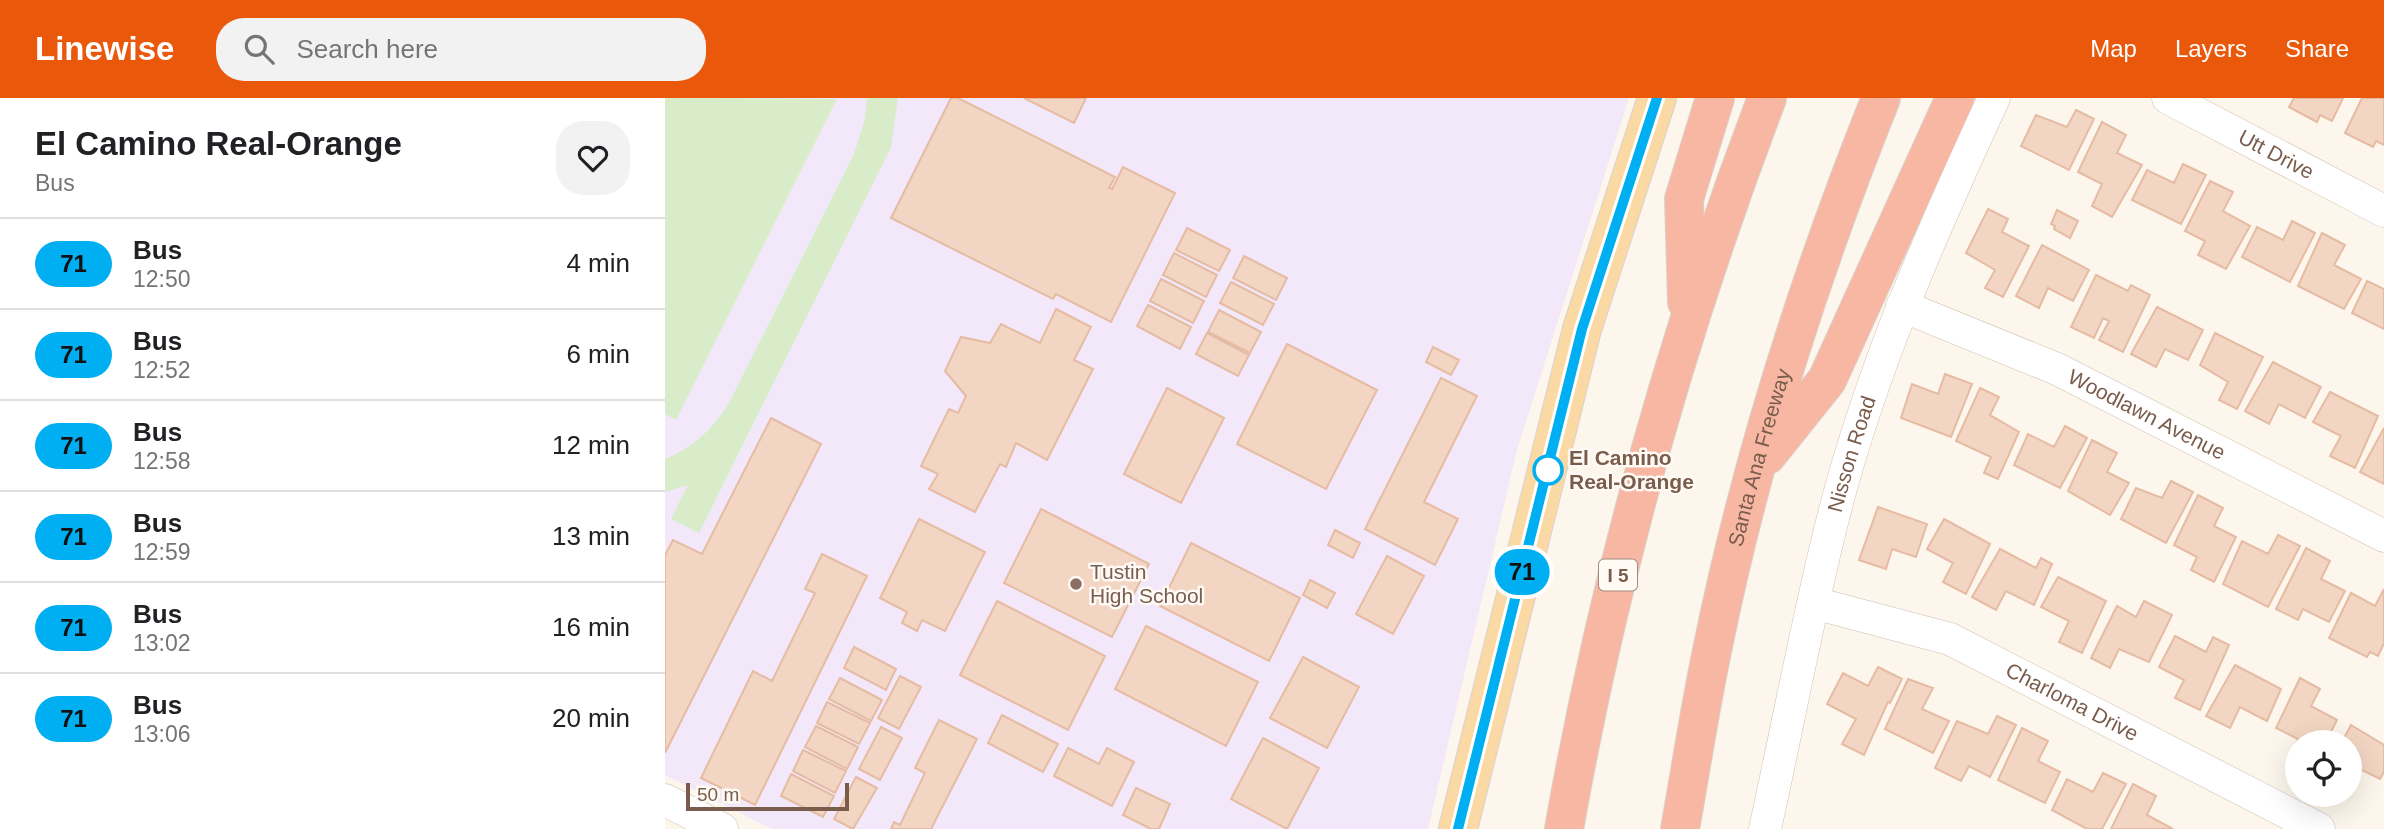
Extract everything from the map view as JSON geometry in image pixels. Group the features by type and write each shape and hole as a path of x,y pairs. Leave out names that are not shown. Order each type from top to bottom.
{"highway":[{"path":"1688,325 1684,199 1715,98"},
{"name":"I 5","path":"1564,829 1604,632 1688,325 1767,98"},
{"name":"Santa Ana Freeway","path":"1680,829 1713,645 1757,467 1788,355 1840,201 1881,98"},
{"path":"1757,467 1827,380 1955,98"}],"main road":[{"path":"1458,829 1582,329 1657,98"}],"street":[{"name":"Nisson Road","path":"1765,829 1840,492 1902,306 1994,98"},
{"name":"Utt Drive","path":"2168,98 2384,211"},
{"name":"Woodlawn Avenue","path":"1902,306 2057,369 2384,536"},
{"name":"Charloma Drive","path":"1814,603 1950,639 2319,829"},
{"path":"665,800 713,827"}],"shaded area":[{"name":"Tustin High School","path":"665,98 1629,98 1517,450 1428,829 772,829 665,775"}],"green space":[{"path":"665,98 837,99 676,420 665,414"},
{"path":"867,98 898,98 891,147 699,533 671,519 688,485 665,492 665,459 702,436 730,401 854,154 865,119"}],"building":[{"path":"951,98 958,98 1115,177 1109,188 1112,189 1123,167 1175,193 1111,322 1056,294 1053,299 891,218"},
{"path":"1024,98 1086,98 1074,123"},
{"path":"2294,98 2343,98 2332,121 2320,115 2317,122 2289,107"},
{"path":"2362,98 2384,98 2384,145 2376,141 2373,147 2345,133"},
{"path":"2076,110 2094,119 2069,170 2021,146 2036,115 2067,127"},
{"path":"2102,122 2126,135 2117,153 2142,165 2112,217 2092,206 2102,184 2078,172"},
{"path":"2183,164 2206,175 2181,224 2132,200 2147,170 2174,183"},
{"path":"2210,181 2233,192 2223,211 2250,226 2226,269 2198,255 2205,241 2185,231"},
{"path":"1988,209 2008,219 2002,232 2029,246 2003,297 1985,288 1995,270 1966,253"},
{"path":"2057,210 2078,221 2070,238 2054,229 2055,226 2051,224"},
{"path":"2292,221 2315,233 2290,282 2242,257 2257,227 2283,240"},
{"path":"1187,228 1230,250 1219,271 1176,250"},
{"path":"2322,233 2345,245 2334,265 2361,279 2344,309 2298,286"},
{"path":"2042,245 2089,270 2073,301 2048,288 2039,308 2016,296"},
{"path":"1174,253 1217,275 1206,297 1163,275"},
{"path":"1244,256 1287,278 1276,300 1233,278"},
{"path":"2096,275 2128,291 2131,285 2150,295 2123,352 2099,340 2109,321 2103,318 2094,338 2071,327"},
{"path":"1161,279 1204,301 1193,323 1150,301"},
{"path":"2367,281 2384,289 2384,329 2352,313"},
{"path":"1231,282 1274,304 1263,325 1220,303"},
{"path":"1148,305 1191,327 1180,349 1137,326"},
{"path":"2157,307 2203,330 2188,360 2165,349 2156,367 2131,354"},
{"path":"1056,309 1091,327 1074,360 1093,369 1047,460 1016,443 1006,467 1000,464 975,512 929,489 938,474 921,466 949,409 958,413 966,396 945,371 961,337 990,343 1001,324 1040,343"},
{"path":"1219,310 1261,332 1250,353 1208,332"},
{"path":"1207,333 1249,355 1238,376 1196,354"},
{"path":"2215,333 2263,357 2237,409 2219,400 2228,382 2200,365"},
{"path":"1287,344 1377,390 1326,489 1237,444"},
{"path":"1433,347 1459,360 1451,375 1426,362"},
{"path":"2273,362 2321,387 2305,418 2279,404 2269,424 2245,411"},
{"path":"1945,374 1972,384 1951,437 1901,418 1912,384 1938,394"},
{"path":"1441,378 1477,396 1424,502 1458,519 1435,565 1365,529"},
{"path":"1167,388 1224,418 1181,503 1124,474"},
{"path":"1980,388 1999,397 1990,415 2019,432 1998,479 1984,473 1991,457 1956,441"},
{"path":"2330,392 2378,416 2355,468 2330,456 2341,436 2313,422"},
{"path":"771,418 821,444 665,753 665,555 673,540 702,554"},
{"path":"2065,426 2087,438 2060,488 2014,465 2028,434 2054,447"},
{"path":"2384,428 2384,484 2360,472"},
{"path":"2092,440 2117,453 2107,472 2129,483 2110,515 2068,491"},
{"path":"2171,481 2193,492 2166,543 2121,519 2136,488 2162,498"},
{"path":"2198,495 2223,508 2214,526 2236,537 2214,582 2191,570 2197,557 2174,545"},
{"path":"1878,507 1927,524 1916,557 1892,549 1886,569 1859,560"},
{"path":"1041,509 1149,564 1112,637 1004,583"},
{"path":"919,519 985,552 945,631 922,620 917,631 902,623 907,612 880,598"},
{"path":"1944,519 1990,544 1966,594 1943,582 1953,563 1927,549"},
{"path":"1335,530 1360,543 1353,558 1328,545"},
{"path":"2278,535 2300,546 2268,607 2223,584 2242,541 2268,554"},
{"path":"1191,543 1300,598 1269,661 1160,606"},
{"path":"2306,548 2330,561 2321,579 2345,591 2329,622 2303,609 2298,620 2276,609"},
{"path":"2000,549 2036,568 2041,558 2052,564 2034,605 2006,591 1996,610 1972,597"},
{"path":"822,554 867,576 755,805 701,778 753,671 772,681 815,593 805,589"},
{"path":"1387,556 1424,576 1393,634 1356,614"},
{"path":"2058,577 2106,601 2082,653 2059,642 2069,621 2041,607"},
{"path":"1310,580 1335,593 1327,608 1303,595"},
{"path":"2384,589 2384,643 2378,656 2370,652 2367,657 2329,638 2351,593 2375,606"},
{"path":"997,601 1105,656 1068,730 960,675"},
{"path":"2144,601 2172,615 2149,662 2119,649 2110,668 2091,658 2117,606 2136,617"},
{"path":"1146,626 1258,682 1226,746 1115,689"},
{"path":"2175,636 2206,652 2213,637 2229,645 2200,710 2175,698 2184,680 2159,667"},
{"path":"854,647 896,669 886,690 844,668"},
{"path":"1303,657 1359,687 1327,748 1270,718"},
{"path":"2235,665 2281,689 2267,721 2240,707 2230,728 2206,716"},
{"path":"1878,667 1902,679 1890,703 1888,702 1864,755 1842,744 1856,719 1827,704 1843,673 1868,686"},
{"path":"900,676 921,687 899,729 878,718"},
{"path":"840,678 882,700 871,721 829,699"},
{"path":"2300,678 2320,689 2311,706 2337,720 2332,730 2285,730 2285,732 2276,728"},
{"path":"1908,679 1933,688 1922,709 1949,721 1933,753 1885,729"},
{"path":"827,702 870,723 859,744 817,723"},
{"path":"1002,715 1058,744 1043,772 988,743"},
{"path":"1997,716 2016,725 1990,777 1969,766 1961,781 1935,768 1957,721 1988,734"},
{"path":"939,720 977,739 931,829 891,829 894,822 900,825 925,773 915,768"},
{"path":"816,726 858,747 847,769 805,747"},
{"path":"881,727 902,738 880,780 859,769"},
{"path":"2022,728 2048,741 2038,761 2060,772 2045,803 1998,780"},
{"path":"2362,732 2384,745 2384,772 2380,779 2362,770"},
{"path":"1263,738 1319,768 1287,829 1231,799"},
{"path":"1068,748 1099,764 1107,748 1134,762 1112,806 1054,776"},
{"path":"803,750 846,771 835,793 793,771"},
{"path":"2103,773 2126,784 2102,829 2087,829 2052,810 2067,779 2093,792"},
{"path":"791,774 834,796 823,817 781,796"},
{"path":"856,777 877,788 853,829 834,819"},
{"path":"2133,784 2156,796 2147,815 2173,829 2111,829"},
{"path":"1136,788 1170,804 1159,829 1151,829 1123,815"}],"bus line":[{"name":"71","path":"1458,829 1582,329 1657,98"}],"place":[{"name":"El Camino Real-Orange","path":"1548,470"},
{"name":"Tustin High School","path":"1076,584"}]}
